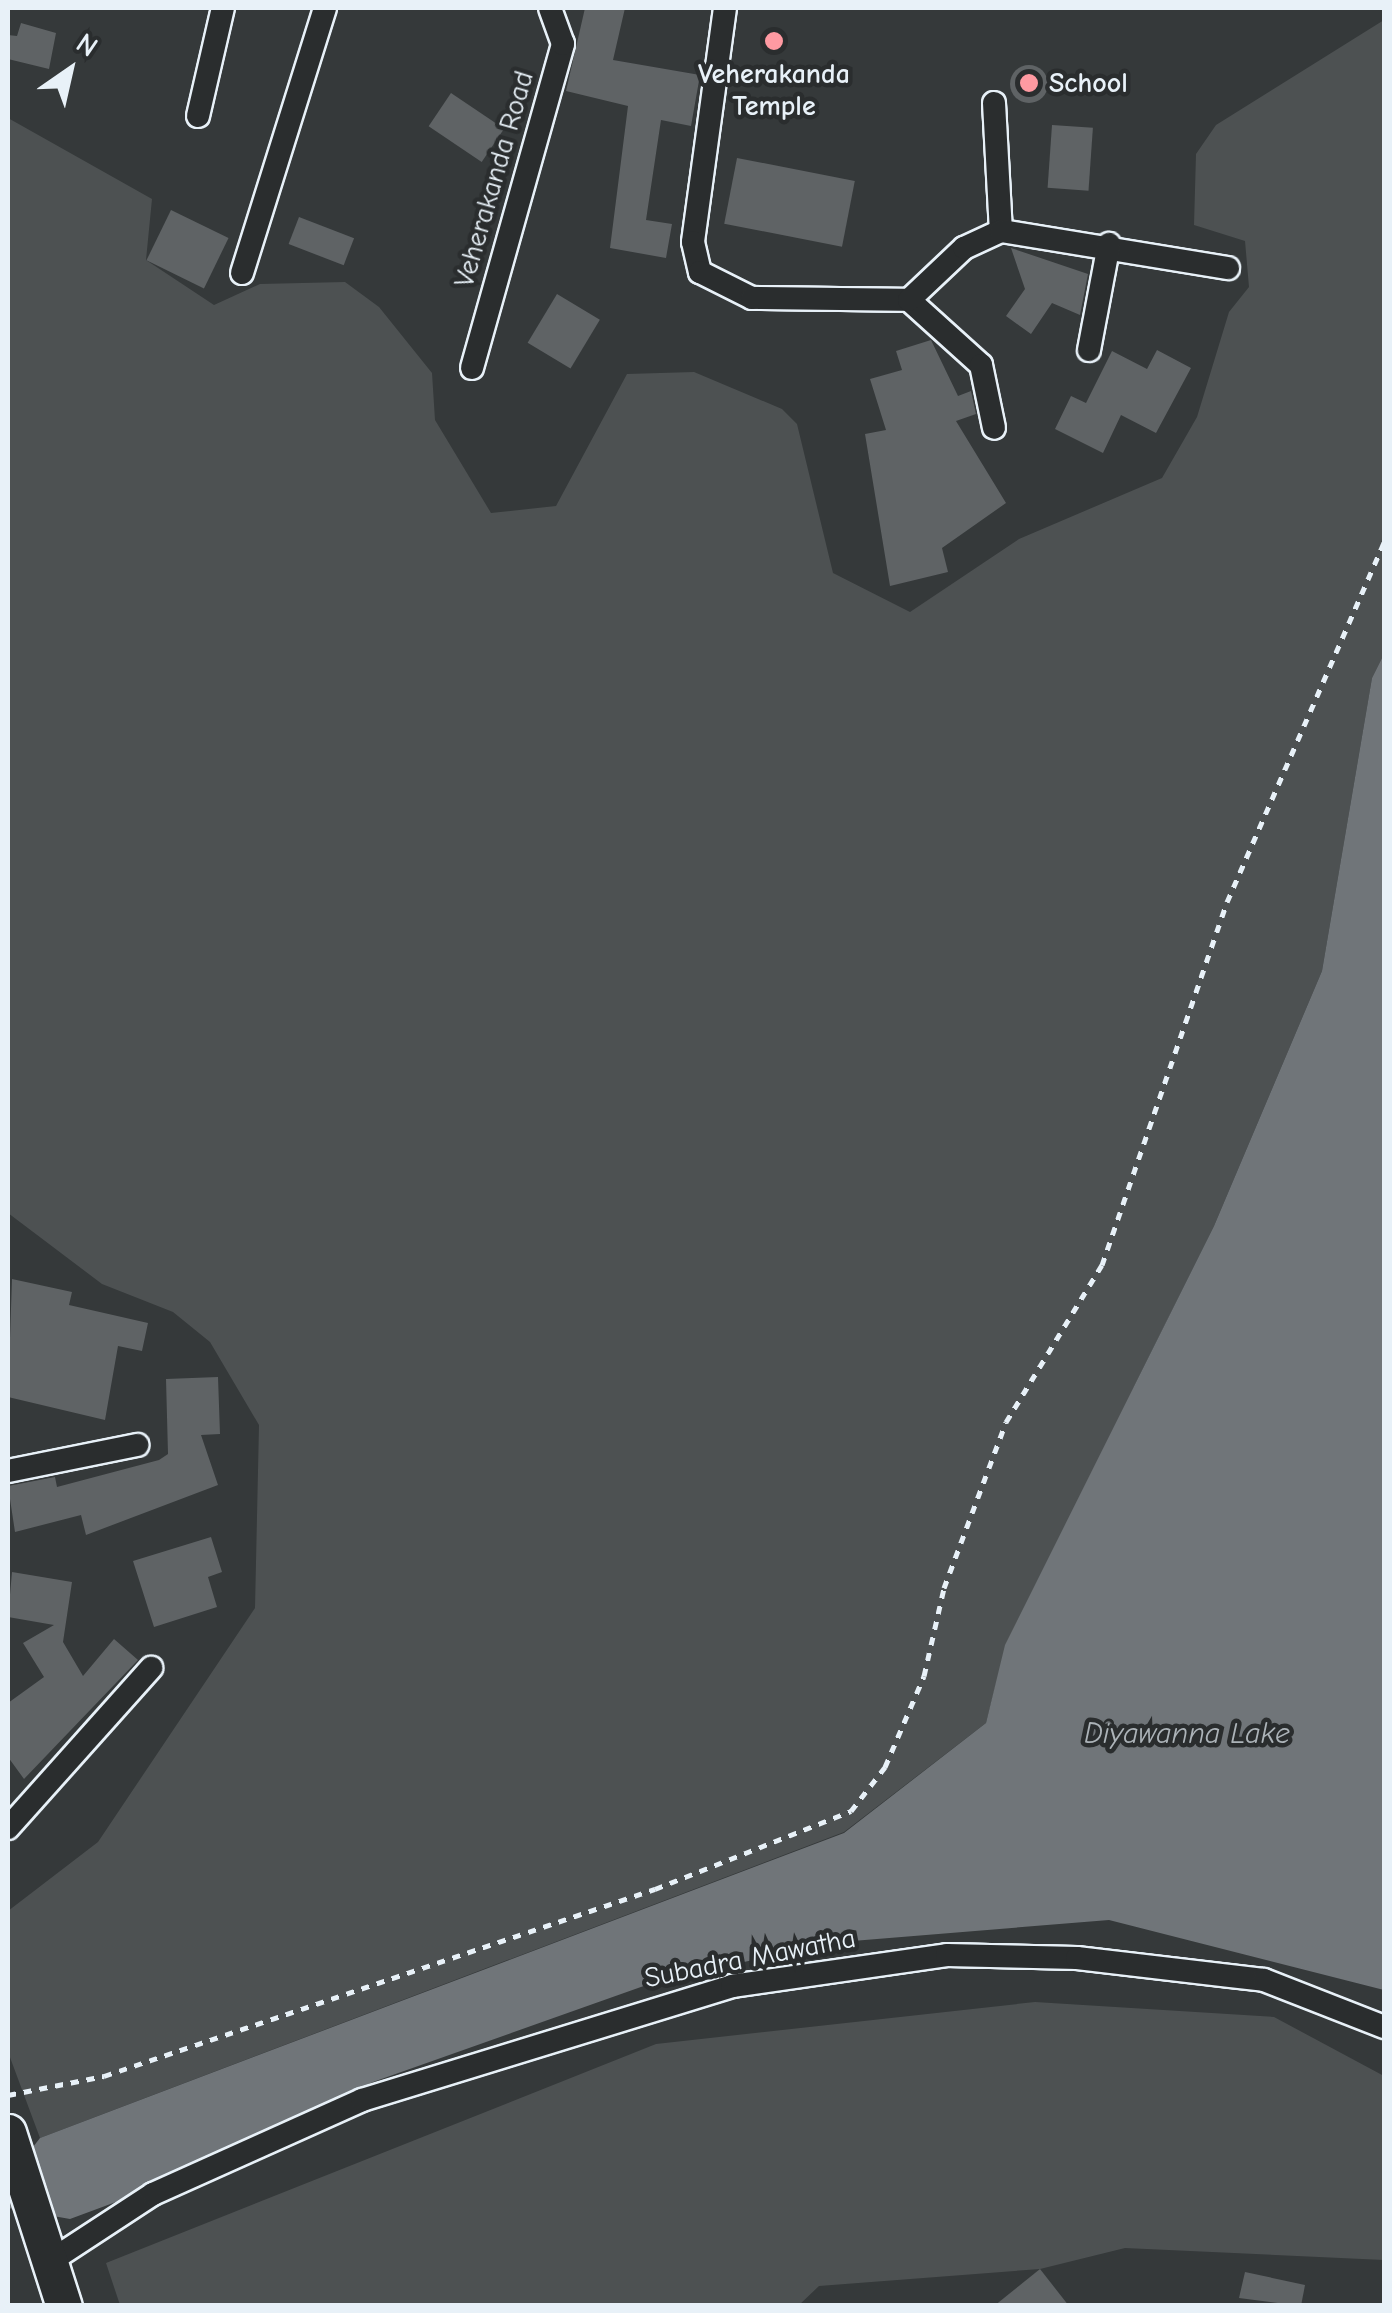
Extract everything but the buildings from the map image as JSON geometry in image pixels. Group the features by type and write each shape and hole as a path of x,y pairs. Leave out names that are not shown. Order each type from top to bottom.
{"main road":[{"path":"8,2132 64,2306"}],"street":[{"path":"198,116 223,8"},
{"path":"242,272 325,8"},
{"name":"Veherakanda Road","path":"472,368 562,44 550,8"},
{"path":"725,8 693,242 700,272 752,298 909,300 963,339 981,365 994,428"},
{"path":"994,103 1001,231"},
{"path":"909,300 964,248 1001,231 1109,244 1228,268"},
{"path":"1089,350 1109,244"},
{"path":"8,1471 137,1445"},
{"path":"8,1828 151,1668"},
{"name":"Subadra Mawatha","path":"45,2251 153,2194 362,2100 732,1986 947,1955 1077,1958 1264,1980 1384,2027"}],"path":[{"path":"8,2095 104,2076 655,1888 850,1811 885,1767 924,1676 944,1588 1006,1422 1102,1265 1228,902 1384,542"}],"shaded area":[{"path":"1384,20 1384,654 1372,678 1322,971 1214,1226 1006,1645 986,1723 844,1832 40,2138 8,2052 8,1911 98,1842 255,1608 259,1425 210,1342 173,1312 102,1284 8,1213 8,118 152,199 146,260 214,305 260,284 345,282 379,307 432,373 435,420 491,513 556,506 627,374 694,372 782,409 797,424 833,573 910,612 1019,539 1162,478 1197,417 1229,312 1249,287 1245,241 1194,225 1196,154 1216,125"},
{"path":"1035,2002 1274,2017 1384,2076 1384,2260 1125,2248 1040,2269 819,2286 798,2306 120,2305 106,2263 656,2044"}],"water":[{"name":"Diyawanna Lake","path":"1384,654 1384,1990 1109,1920 828,1943 655,1982 373,2082 159,2186 70,2219 8,2208 8,2179 40,2138 844,1833 986,1723 1005,1645 1214,1226 1322,971 1372,678"}],"place":[{"name":"Veherakanda Temple","path":"774,41"},
{"name":"School","path":"1029,83"}]}
